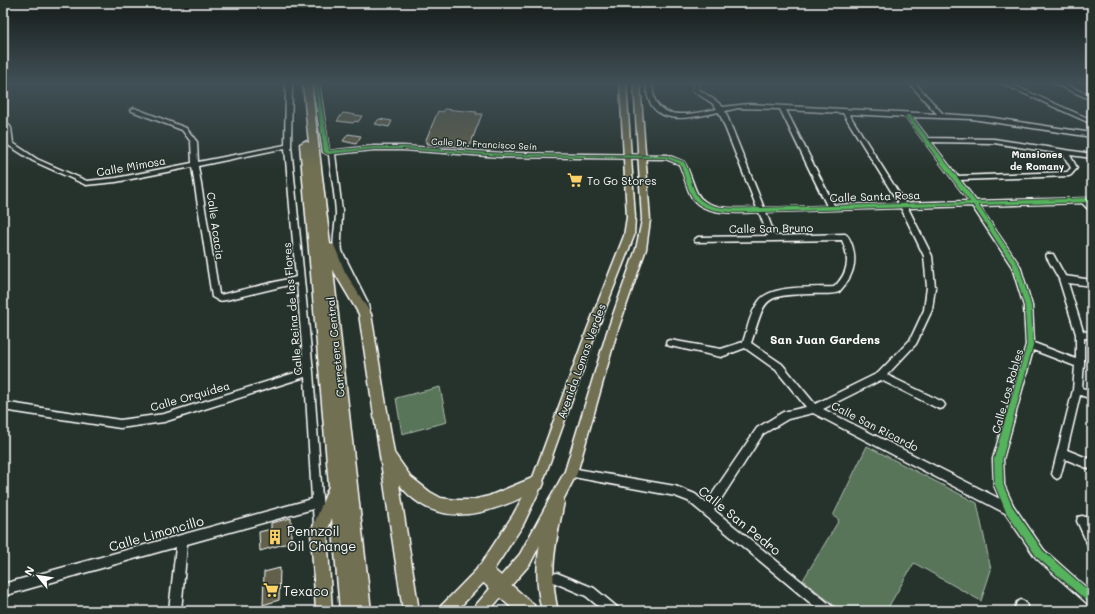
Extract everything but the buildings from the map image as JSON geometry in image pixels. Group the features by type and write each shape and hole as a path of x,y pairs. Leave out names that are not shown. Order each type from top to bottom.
{"highway":[{"name":"Carretera Central","path":"302,112 348,611"},
{"name":"Carretera Central","path":"310,112 363,611"},
{"path":"323,234 328,241 335,264 348,289 365,314 411,611"},
{"path":"387,453 398,471 410,486 424,497 448,506 474,508 502,500 537,483"},
{"path":"324,611 319,532 337,486"},
{"path":"550,611 546,595 544,562 556,502"},
{"path":"484,572 528,611"}],"main road":[{"name":"Avenida Lomas Verdes","path":"446,611 484,572 518,520 537,483 592,330 629,236 631,217 625,112"},
{"name":"Avenida Lomas Verdes","path":"480,611 525,559 571,473 612,332 644,239 646,220 645,157 640,112"}],"street":[{"name":"Calle Acacia","path":"138,112 184,129 194,142 195,164 215,295 219,298 226,297 300,279"},
{"name":"Calle Reina de las Flores","path":"289,112 288,146 309,372 319,532"},
{"path":"321,112 339,212 337,238 338,250 343,264 358,289 365,314"},
{"path":"663,112 667,114 690,115 711,112"},
{"path":"722,112 772,239"},
{"path":"784,112 831,207"},
{"path":"839,112 908,116 941,115 973,117 1092,135"},
{"path":"708,510 760,431 786,415 814,409 880,376 914,342 928,310 931,287 928,256 903,205 844,112"},
{"path":"938,112 941,115"},
{"path":"1069,112 1092,122"},
{"name":"Calle Los Robles","path":"908,116 974,203 1016,266 1028,306 1030,346 998,459 999,485 1009,508 1040,554 1092,600"},
{"path":"3,121 8,128 10,144 3,149"},
{"path":"927,140 994,141 1092,156"},
{"name":"Calle Mimosa","path":"10,144 35,160 86,183 116,180 288,146"},
{"name":"Calle Dr. Francisco Seín","path":"329,153 373,148 403,148 496,155 627,158 645,157"},
{"path":"955,178 1069,174 1074,168 1065,152"},
{"name":"Calle Santa Rosa","path":"645,157 668,160 683,166 696,200 718,209 760,210 1088,201"},
{"path":"1088,201 1092,208"},
{"name":"Calle San Bruno","path":"698,240 845,237 850,248 852,261 847,280 836,290 776,293 765,298 759,308 746,344"},
{"path":"1050,256 1063,279 1080,334 1080,364 1077,390 1057,474"},
{"path":"1063,279 1092,283"},
{"path":"1080,334 1092,336"},
{"path":"670,343 721,353 746,344"},
{"name":"Calle San Ricardo","path":"746,344 779,367 814,409 1009,508"},
{"path":"1030,346 1080,364"},
{"name":"Calle Orquídea","path":"3,406 120,424 164,418 309,372"},
{"path":"880,376 940,405"},
{"path":"1077,390 1092,395"},
{"path":"1063,453 1092,464"},
{"name":"Calle San Pedro","path":"571,473 675,491 691,497 829,611"},
{"name":"Calle Limoncillo","path":"3,590 316,503"},
{"path":"1082,522 1092,541"},
{"path":"175,611 182,540"},
{"path":"557,578 590,592 613,611"}],"green space":[{"path":"440,387 447,422 402,434 396,398"},
{"path":"867,446 977,503 991,570 981,601 914,563 886,611 841,611 803,580 839,520 833,516"}],"cycle path":[{"path":"320,112 326,152 328,153 373,148 403,148 502,155 667,157 682,163 694,194 701,203 725,210 1092,200"},
{"path":"908,116 974,203 1016,266 1028,306 1030,345 998,459 999,485 1009,509 1040,554 1092,600"}],"place":[{"name":"To Go Stores","path":"575,180"},
{"name":"Pennzoil Oil Change","path":"275,537"},
{"name":"Texaco","path":"271,590"}],"district":[{"name":"Mansiones de Romany","path":"1037,160"},
{"name":"San Juan Gardens","path":"825,339"}]}
